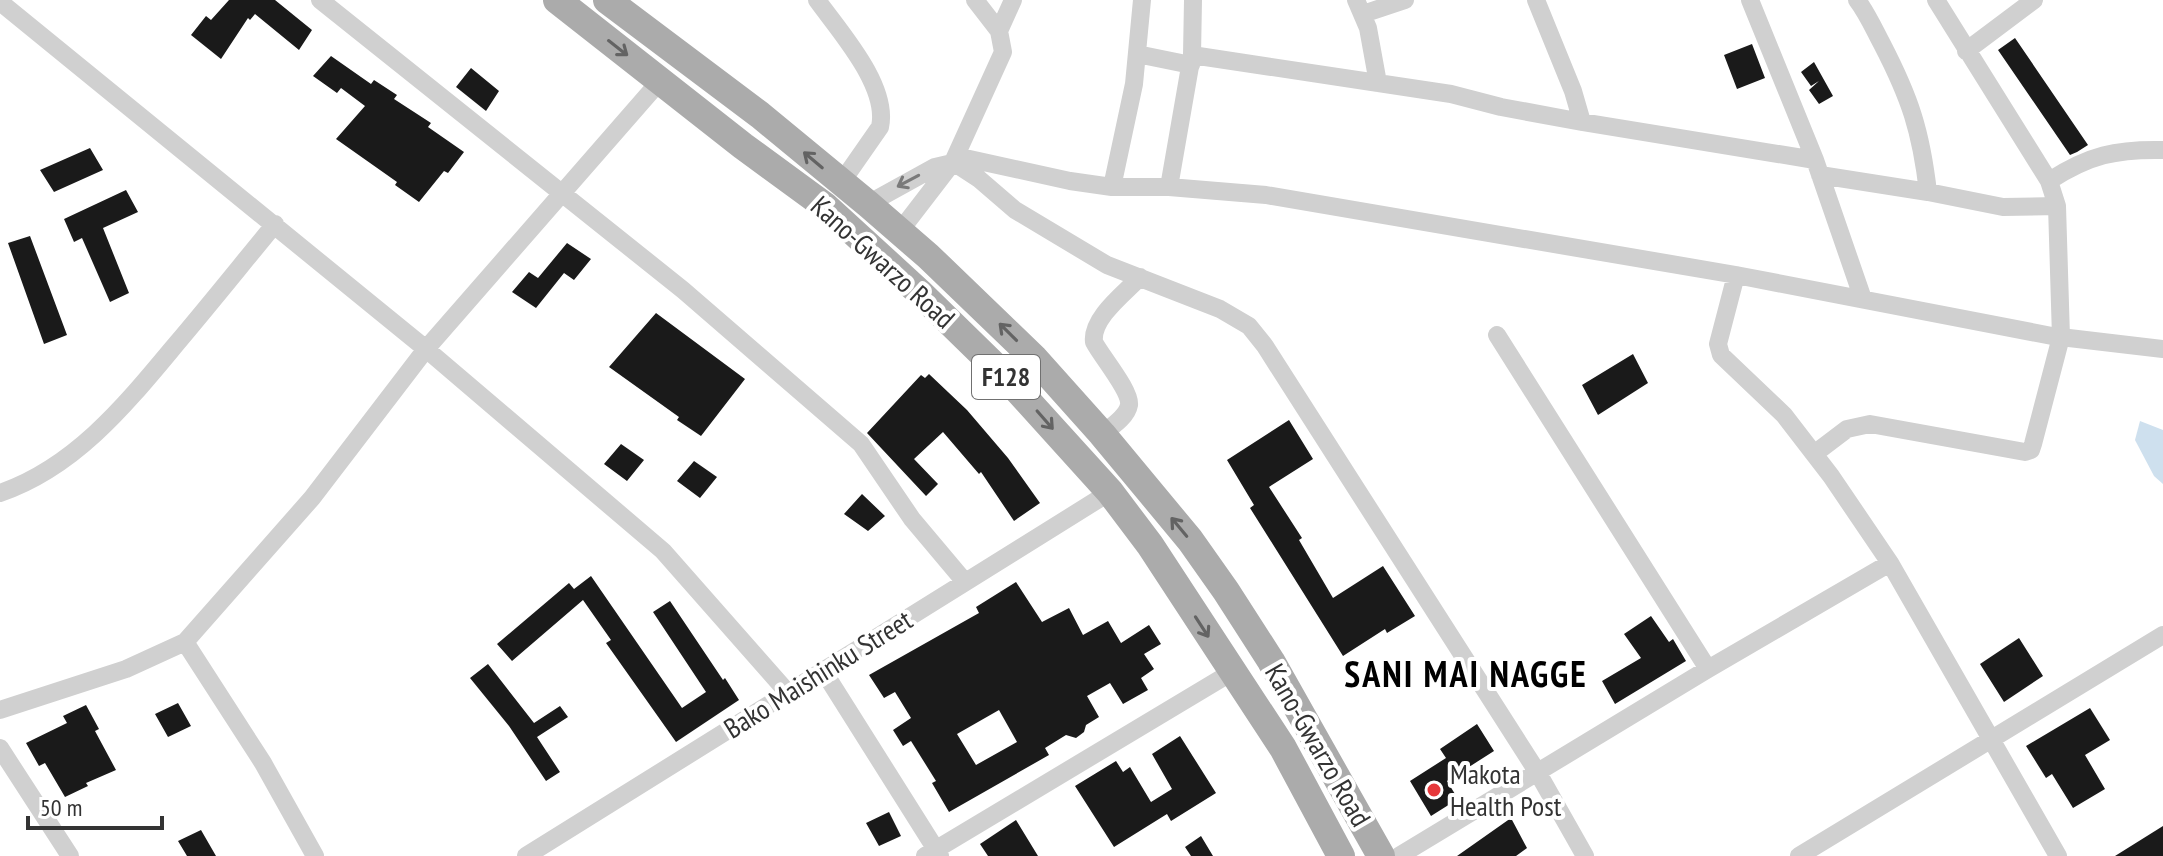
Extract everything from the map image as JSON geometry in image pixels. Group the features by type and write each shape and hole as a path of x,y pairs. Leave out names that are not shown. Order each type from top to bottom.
{"main road":[{"name":"Kano-Gwarzo Road","path":"557,0 825,206 1004,375 1110,492 1150,545 1283,748 1340,856"},
{"name":"Kano-Gwarzo Road","path":"607,0 760,115 868,204 980,304 1034,358 1190,540 1226,591 1271,661 1376,847"}],"street":[{"path":"320,0 562,191 770,363 861,444 912,519 965,582"},
{"path":"817,0 874,86 882,115 880,127 841,183"},
{"path":"900,231 953,161 1003,52 999,31 975,0"},
{"path":"999,31 1013,0"},
{"path":"1112,187 1126,123 1142,0"},
{"path":"1169,187 1192,60 1193,0"},
{"path":"1378,83 1368,28 1359,7 1405,0"},
{"path":"1536,0 1573,91 1582,122"},
{"path":"1750,0 1818,167 1863,299"},
{"path":"1857,0 1900,79 1914,115 1922,144 1928,192"},
{"path":"1814,454 1847,429 1870,424 2025,452 2031,450 2061,337 2057,206 2049,181 1936,0"},
{"path":"1966,51 2034,0"},
{"path":"0,2 426,349 663,551 789,694"},
{"path":"1137,54 1451,94 1501,107 1818,167 2003,207 2057,206"},
{"path":"0,710 126,669 185,642 312,498 426,349 660,81"},
{"path":"2049,181 2100,154 2163,150"},
{"path":"953,161 1015,210 1107,265 1220,309 1249,326 1265,346 1538,773 1585,856"},
{"path":"868,204 935,167 953,161 1112,187 1169,187 1266,195 1736,275 2061,337 2163,349"},
{"path":"0,493 39,477 105,425 138,390 275,224"},
{"path":"1736,275 1718,344 1721,355 1776,407 1814,454 1890,563 2058,856"},
{"path":"1102,434 1125,415 1130,404 1126,392 1099,352 1093,334 1097,323 1140,277"},
{"path":"1497,335 1708,669"},
{"name":"Bako Maishinku Street","path":"526,856 1110,492"},
{"path":"1399,856 1890,563"},
{"path":"1810,853 2163,636"},
{"path":"185,642 263,763 315,856"},
{"path":"824,672 934,854 1232,672"},
{"path":"0,748 70,856"},
{"path":"1340,856 1376,847"}],"water":[{"path":"2140,421 2163,430 2163,484 2154,476 2135,440"}],"building":[{"path":"229,0 275,0 312,30 299,50 255,14 250,20 248,18 221,59 191,35 206,16 211,20"},
{"path":"2015,38 2088,145 2077,152 2070,155 1998,50"},
{"path":"1752,44 1765,78 1737,89 1724,55"},
{"path":"331,56 371,84 374,80 397,95 394,99 431,123 428,127 464,152 419,202 395,185 397,182 336,139 365,106 341,88 337,93 313,76"},
{"path":"1814,62 1833,96 1819,104 1809,90 1819,81 1811,86 1801,72"},
{"path":"471,68 499,91 486,111 456,87"},
{"path":"90,148 103,170 54,192 40,170"},
{"path":"126,190 138,212 103,228 129,293 110,302 82,238 74,242 64,219"},
{"path":"30,236 67,335 44,344 8,243"},
{"path":"567,243 591,259 574,280 564,273 536,308 512,292 529,272 538,278"},
{"path":"656,313 745,379 701,436 609,367"},
{"path":"1633,354 1648,383 1598,415 1582,385"},
{"path":"929,374 967,410 1008,458 1040,503 1014,521 981,472 979,474 943,432 914,459 938,484 926,496 867,433 921,375 925,378"},
{"path":"1289,420 1313,459 1269,487 1302,538 1299,540 1333,598 1383,566 1415,616 1387,633 1385,629 1343,656 1250,508 1254,505 1227,460"},
{"path":"621,444 644,460 627,481 604,464"},
{"path":"694,461 717,477 700,498 677,481"},
{"path":"862,494 885,516 868,531 844,514"},
{"path":"591,576 682,708 706,692 653,612 670,601 739,700 676,742 606,643 611,640 583,600 512,661 497,644 569,583 574,589"},
{"path":"1016,582 1042,622 1069,608 1083,635 1108,621 1121,643 1149,625 1161,644 1144,654 1154,669 1141,678 1148,690 1123,704 1110,683 1087,696 1099,717 1086,725 1084,732 1076,738 1066,735 1045,748 1049,755 949,812 932,783 936,781 911,741 903,746 893,730 911,718 895,692 884,698 869,675 979,613 976,607","holes":["999,710 1017,742 976,765 957,734"]},
{"path":"1651,616 1669,642 1673,639 1686,661 1615,704 1602,681 1641,658 1624,634"},
{"path":"2019,638 2043,676 2004,702 1980,664"},
{"path":"488,664 534,723 560,706 568,717 537,737 560,772 546,781 509,726 470,678"},
{"path":"178,703 191,726 168,737 155,714"},
{"path":"86,705 99,729 95,731 116,770 86,783 88,786 65,797 45,763 39,766 26,743 67,723 63,716"},
{"path":"2090,708 2110,740 2085,755 2105,789 2073,808 2052,774 2046,778 2026,746"},
{"path":"1477,724 1494,751 1447,781 1458,799 1431,816 1410,781 1446,758 1440,749"},
{"path":"1180,736 1216,793 1171,821 1167,814 1114,847 1075,786 1116,761 1123,772 1130,767 1151,802 1172,789 1152,754"},
{"path":"889,812 901,836 879,846 866,823"},
{"path":"1511,818 1527,848 1516,856 1457,856"},
{"path":"1016,820 1038,856 988,856 980,844"},
{"path":"2163,826 2163,856 2115,856"},
{"path":"201,830 216,856 187,856 178,841"},
{"path":"1201,836 1213,856 1191,856 1185,847"}],"place":[{"name":"Makota Health Post","path":"1434,790"}],"district":[{"name":"SANI MAI NAGGE","path":"1466,674"}]}
